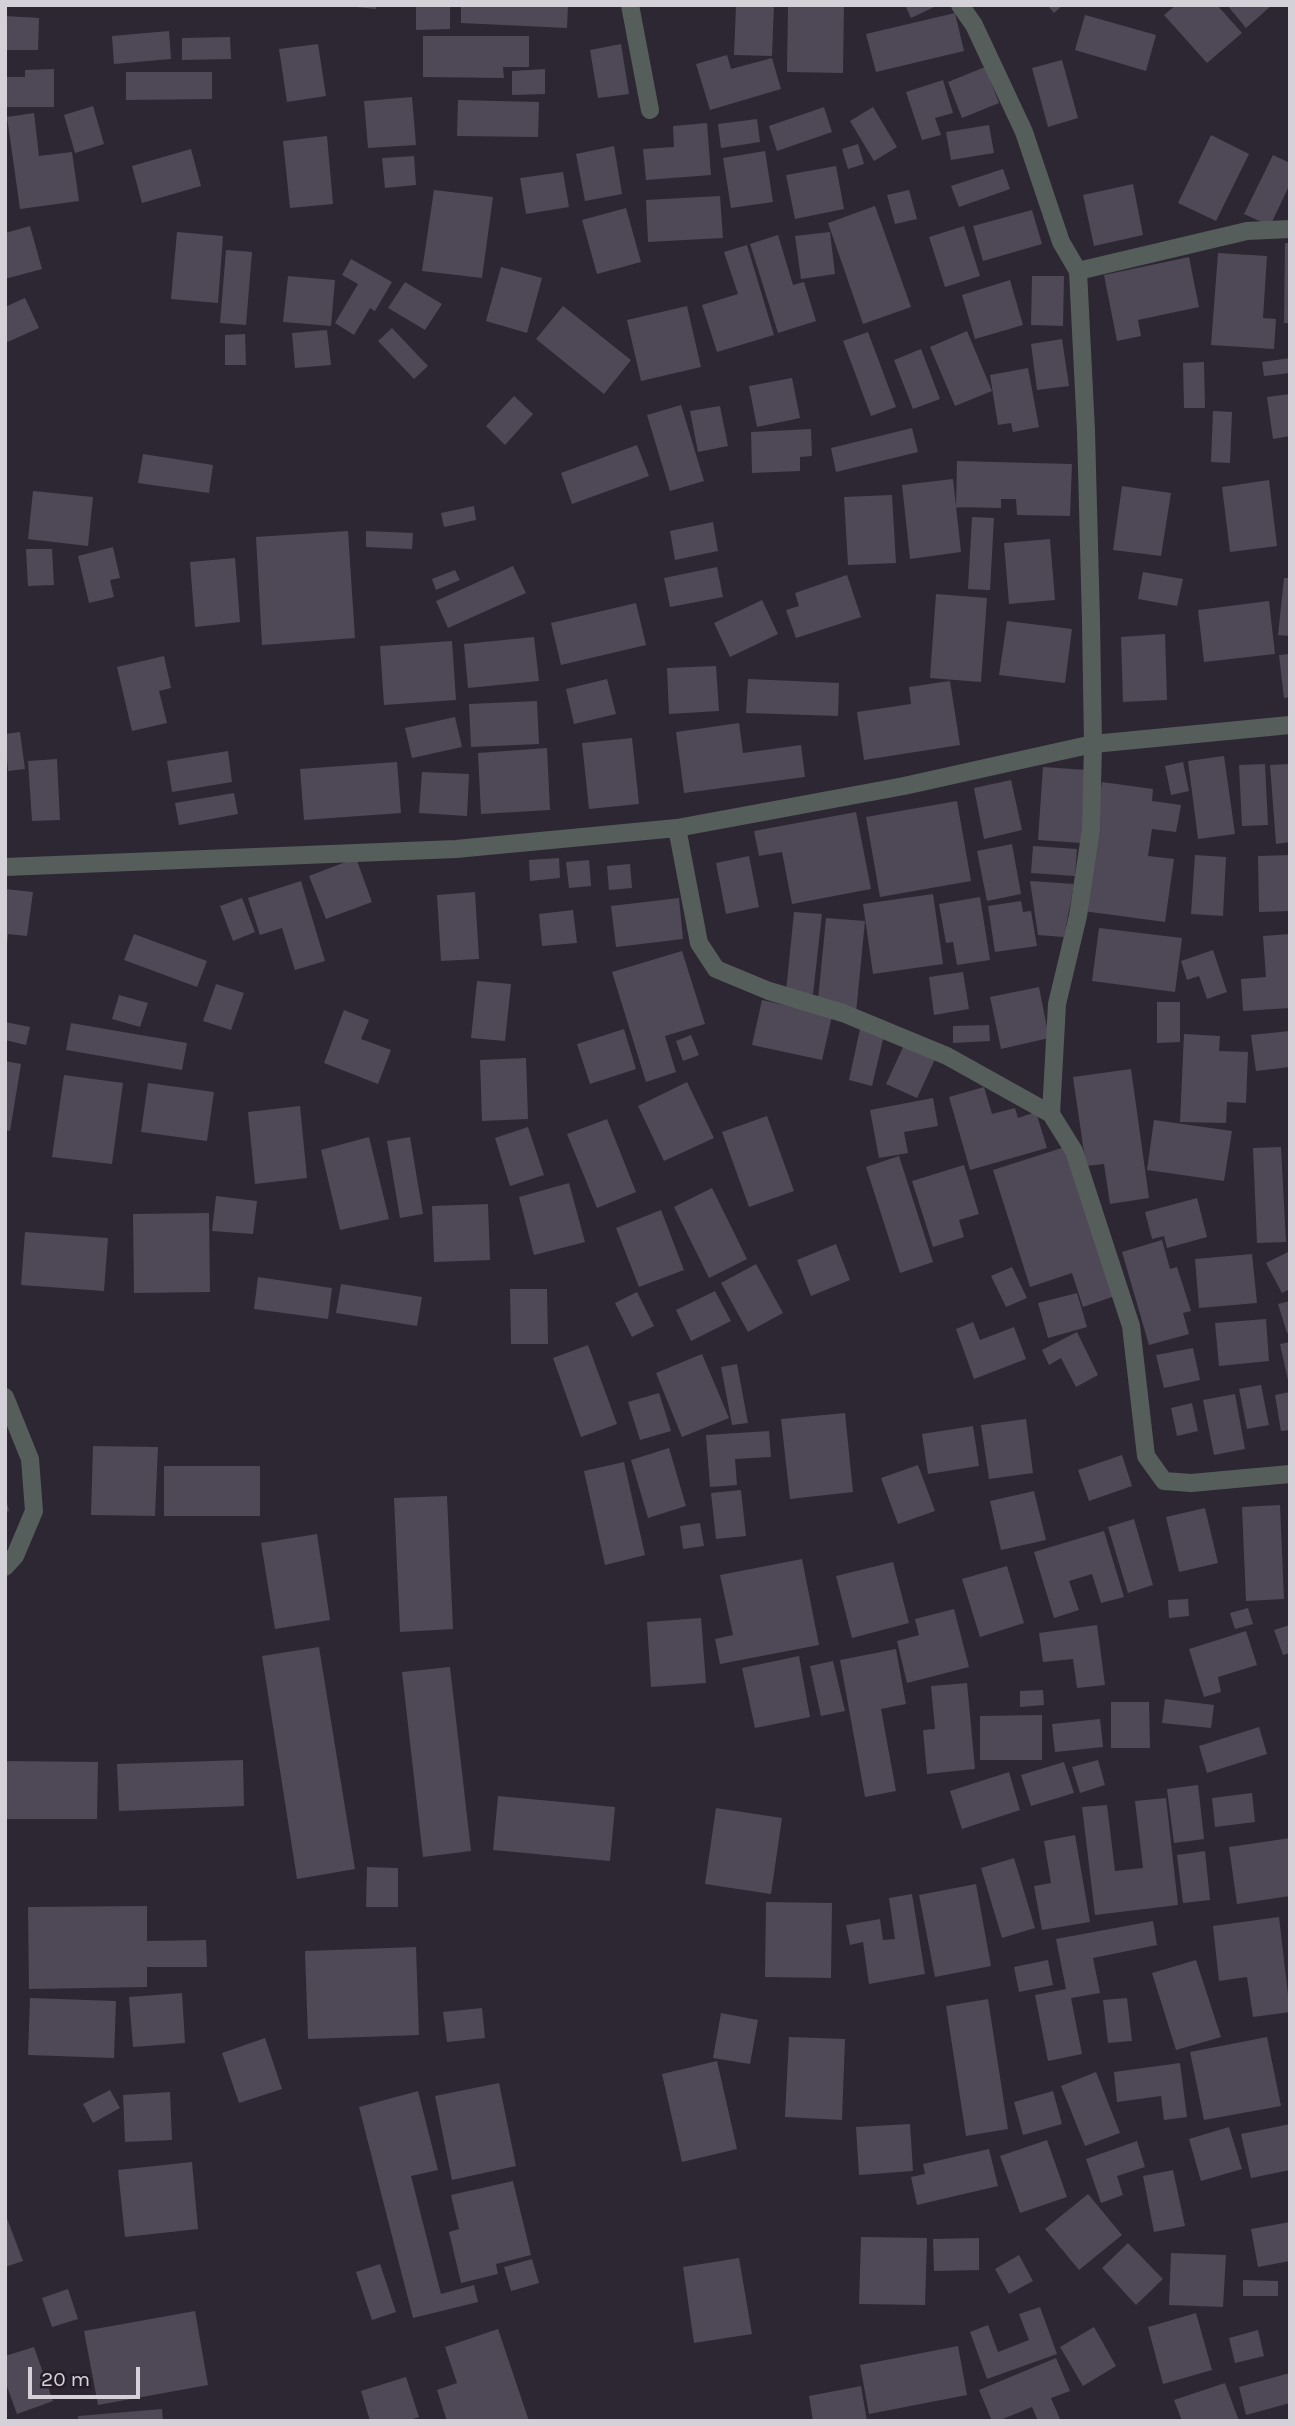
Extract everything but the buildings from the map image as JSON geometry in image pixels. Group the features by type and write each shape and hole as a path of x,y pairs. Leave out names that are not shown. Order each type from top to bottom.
{"street":[{"path":"630,5 650,110"},
{"path":"960,5 974,25 1024,132 1061,242 1078,271 1086,430 1093,744 1091,829 1078,916 1057,1004 1051,1114"},
{"path":"1078,271 1247,231 1290,229"},
{"path":"5,867 456,849 677,828 904,786 1093,744 1290,725"},
{"path":"677,828 699,943 716,969 769,991 843,1013 947,1056 1051,1114 1074,1152 1131,1326 1146,1456 1164,1481 1191,1483 1290,1474"},
{"path":"5,1397 30,1459 34,1511 15,1556 5,1567"}]}
